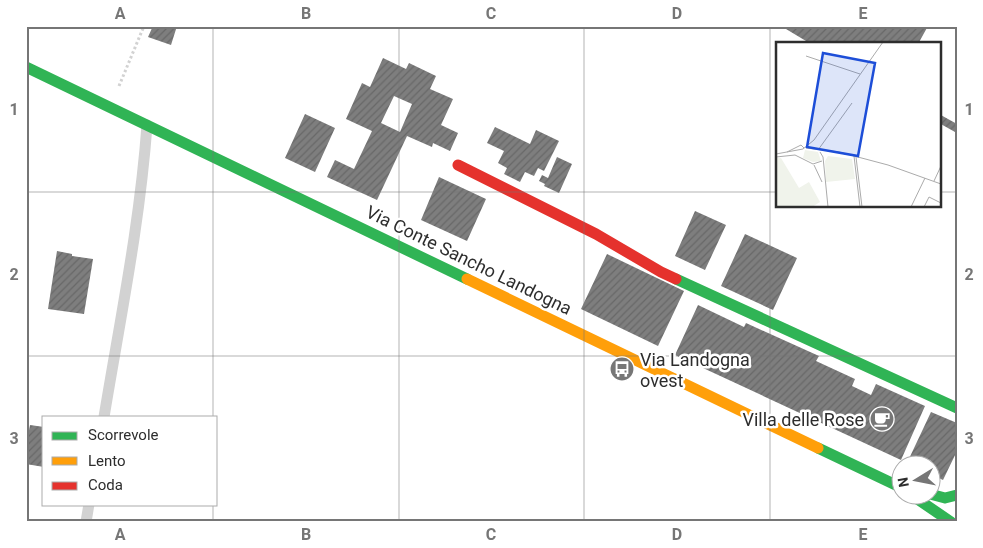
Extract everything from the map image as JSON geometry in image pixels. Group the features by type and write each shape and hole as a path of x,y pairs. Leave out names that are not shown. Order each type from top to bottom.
{"main road":[{"name":"Via Conte Sancho Landogna","path":"26,67 890,482"},
{"path":"458,165 596,234 661,272 957,408"},
{"path":"940,497 945,498 957,495"},
{"path":"928,506 952,522"}],"lane":[{"path":"104,416 141,187 147,125"},
{"path":"86,522 89,506"}],"path":[{"path":"110,107 144,26"}],"building":[{"path":"153,26 177,26 171,45 148,37"},
{"path":"781,26 875,26 878,28 879,26 928,26 919,42 808,42"},
{"path":"383,58 406,69 409,63 436,76 430,89 453,99 441,125 458,133 450,151 433,143 432,147 407,136 377,200 327,177 335,160 354,169 372,131 346,119 362,83 370,87","holes":["394,96 412,104 400,132 381,123"]},
{"path":"305,114 335,128 315,172 285,158"},
{"path":"940,115 957,124 955,132 940,124"},
{"path":"495,127 530,144 536,130 559,141 544,171 538,168 534,176 525,172 520,182 504,174 507,168 498,163 504,151 487,143"},
{"path":"557,157 572,164 559,193 544,186 545,184 539,181 542,175 548,178"},
{"path":"439,177 486,199 467,241 421,220"},
{"path":"695,211 726,225 705,270 675,256"},
{"path":"745,234 797,258 773,310 721,286"},
{"path":"57,251 72,254 72,256 93,259 84,314 48,309"},
{"path":"607,254 684,291 658,346 581,309"},
{"path":"698,305 744,327 746,323 819,356 816,361 855,379 852,386 871,395 876,384 925,406 903,456 892,456 675,355"},
{"path":"931,412 957,423 957,451 943,480 940,479 940,456 910,456"},
{"path":"30,425 42,427 42,467 26,464 26,447"}],"traffic: fast":[{"path":"26,67 467,279"},
{"path":"676,279 957,408"},
{"path":"818,448 890,482"},
{"path":"940,497 945,498 957,495"},
{"path":"928,506 951,522"}],"traffic: slow":[{"path":"467,279 818,448"}],"traffic: jam":[{"path":"458,165 596,234 676,279"}],"place":[{"name":"Via Landogna ovest","path":"622,369"},
{"name":"Villa delle Rose","path":"882,419"}]}
